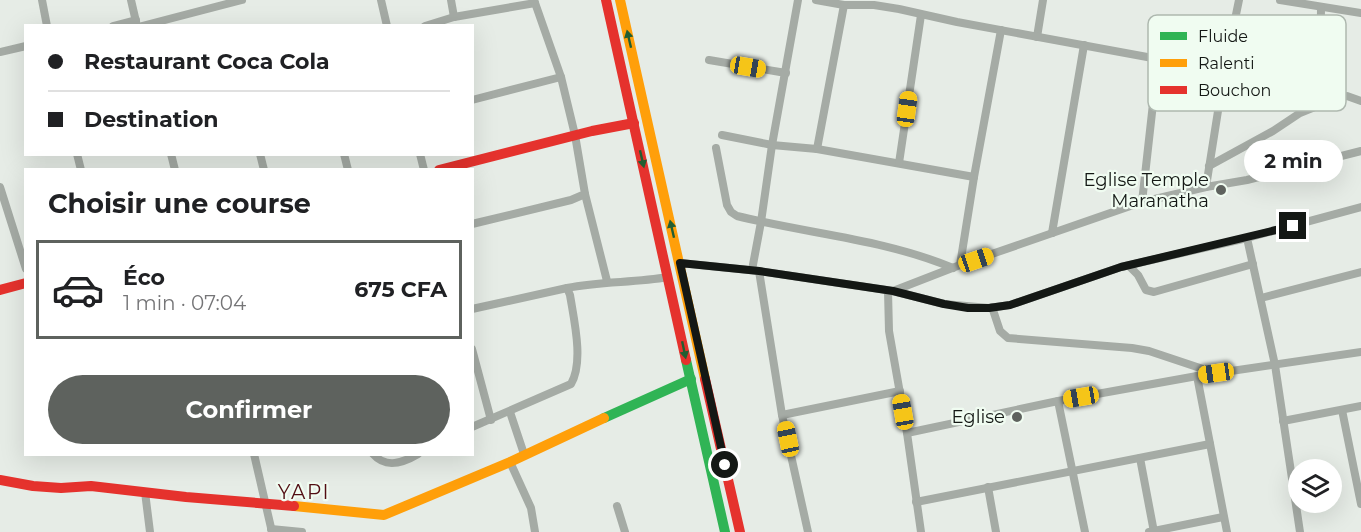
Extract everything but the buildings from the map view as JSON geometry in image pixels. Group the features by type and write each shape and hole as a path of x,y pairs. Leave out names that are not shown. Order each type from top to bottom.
{"main road":[{"path":"606,0 725,532"},
{"path":"620,0 740,532"},
{"path":"447,168 575,135 634,123"},
{"path":"0,290 24,284"},
{"path":"0,480 43,487 90,486 265,501 341,512 384,515 510,462 691,379"}],"street":[{"path":"42,0 47,24"},
{"path":"131,0 138,24 215,3 242,0"},
{"path":"381,0 387,24"},
{"path":"451,0 454,17"},
{"path":"798,0 772,145 755,271 808,532"},
{"path":"816,0 844,5 874,5 1148,56"},
{"path":"1037,37 1043,0"},
{"path":"1236,15 1239,0"},
{"path":"1280,0 1361,13"},
{"path":"431,24 454,17 534,2 561,77 575,135 585,194 607,281"},
{"path":"817,149 844,5"},
{"path":"1321,7 1321,15"},
{"path":"898,163 921,15"},
{"path":"957,266 1001,30"},
{"path":"1052,233 1084,45"},
{"path":"0,52 24,46"},
{"path":"710,60 786,74"},
{"path":"474,99 561,77"},
{"path":"1346,96 1361,102"},
{"path":"1142,202 1152,111"},
{"path":"1206,187 1218,111"},
{"path":"1209,166 1305,111"},
{"path":"722,135 772,145 817,149 974,177"},
{"path":"716,148 727,205 737,216 874,243 957,266"},
{"path":"891,291 1142,202 1247,180 1361,151"},
{"path":"0,187 24,263"},
{"path":"474,224 571,200 585,194"},
{"path":"680,263 755,271 891,291 968,308 992,307 1010,305 1129,266 1247,238 1361,207"},
{"path":"1247,238 1275,364 1300,532"},
{"path":"1129,266 1138,275 1146,290 1154,292 1253,264"},
{"path":"1261,298 1361,272"},
{"path":"474,309 607,281 668,277"},
{"path":"474,426 571,384 577,367 570,295 567,288"},
{"path":"891,291 888,319 921,532"},
{"path":"992,307 999,331 1008,338 1132,348 1149,351 1216,373"},
{"path":"907,433 1058,401 1197,376 1361,352"},
{"path":"474,356 491,420"},
{"path":"1197,376 1227,532"},
{"path":"783,415 900,391"},
{"path":"1058,401 1085,532"},
{"path":"1283,421 1361,406"},
{"path":"1342,410 1361,504"},
{"path":"510,412 524,454"},
{"path":"916,502 1210,444"},
{"path":"254,456 272,530 302,532"},
{"path":"375,456 384,463 397,464 414,456"},
{"path":"1140,458 1153,532 1223,517"},
{"path":"510,462 531,508 535,532"},
{"path":"988,487 996,532"},
{"path":"145,492 150,532"},
{"path":"616,506 625,532"}],"traffic: fast":[{"path":"686,360 725,532"},
{"path":"604,418 691,379"}],"traffic: slow":[{"path":"620,0 705,379"},
{"path":"294,506 384,515 510,462 604,418"}],"traffic: jam":[{"path":"606,0 686,360"},
{"path":"447,168 592,131 634,123"},
{"path":"0,290 24,284"},
{"path":"705,379 740,532"},
{"path":"0,480 33,486 61,488 91,486 294,506"}],"place":[{"name":"Eglise Temple Maranatha","path":"1221,190"},
{"name":"Eglise","path":"1017,417"}],"district":[{"name":"YAPI","path":"304,492"}],"route":[{"path":"725,465 680,263 759,271 893,291 968,308 989,308 1010,305 1121,267 1293,226"}]}
